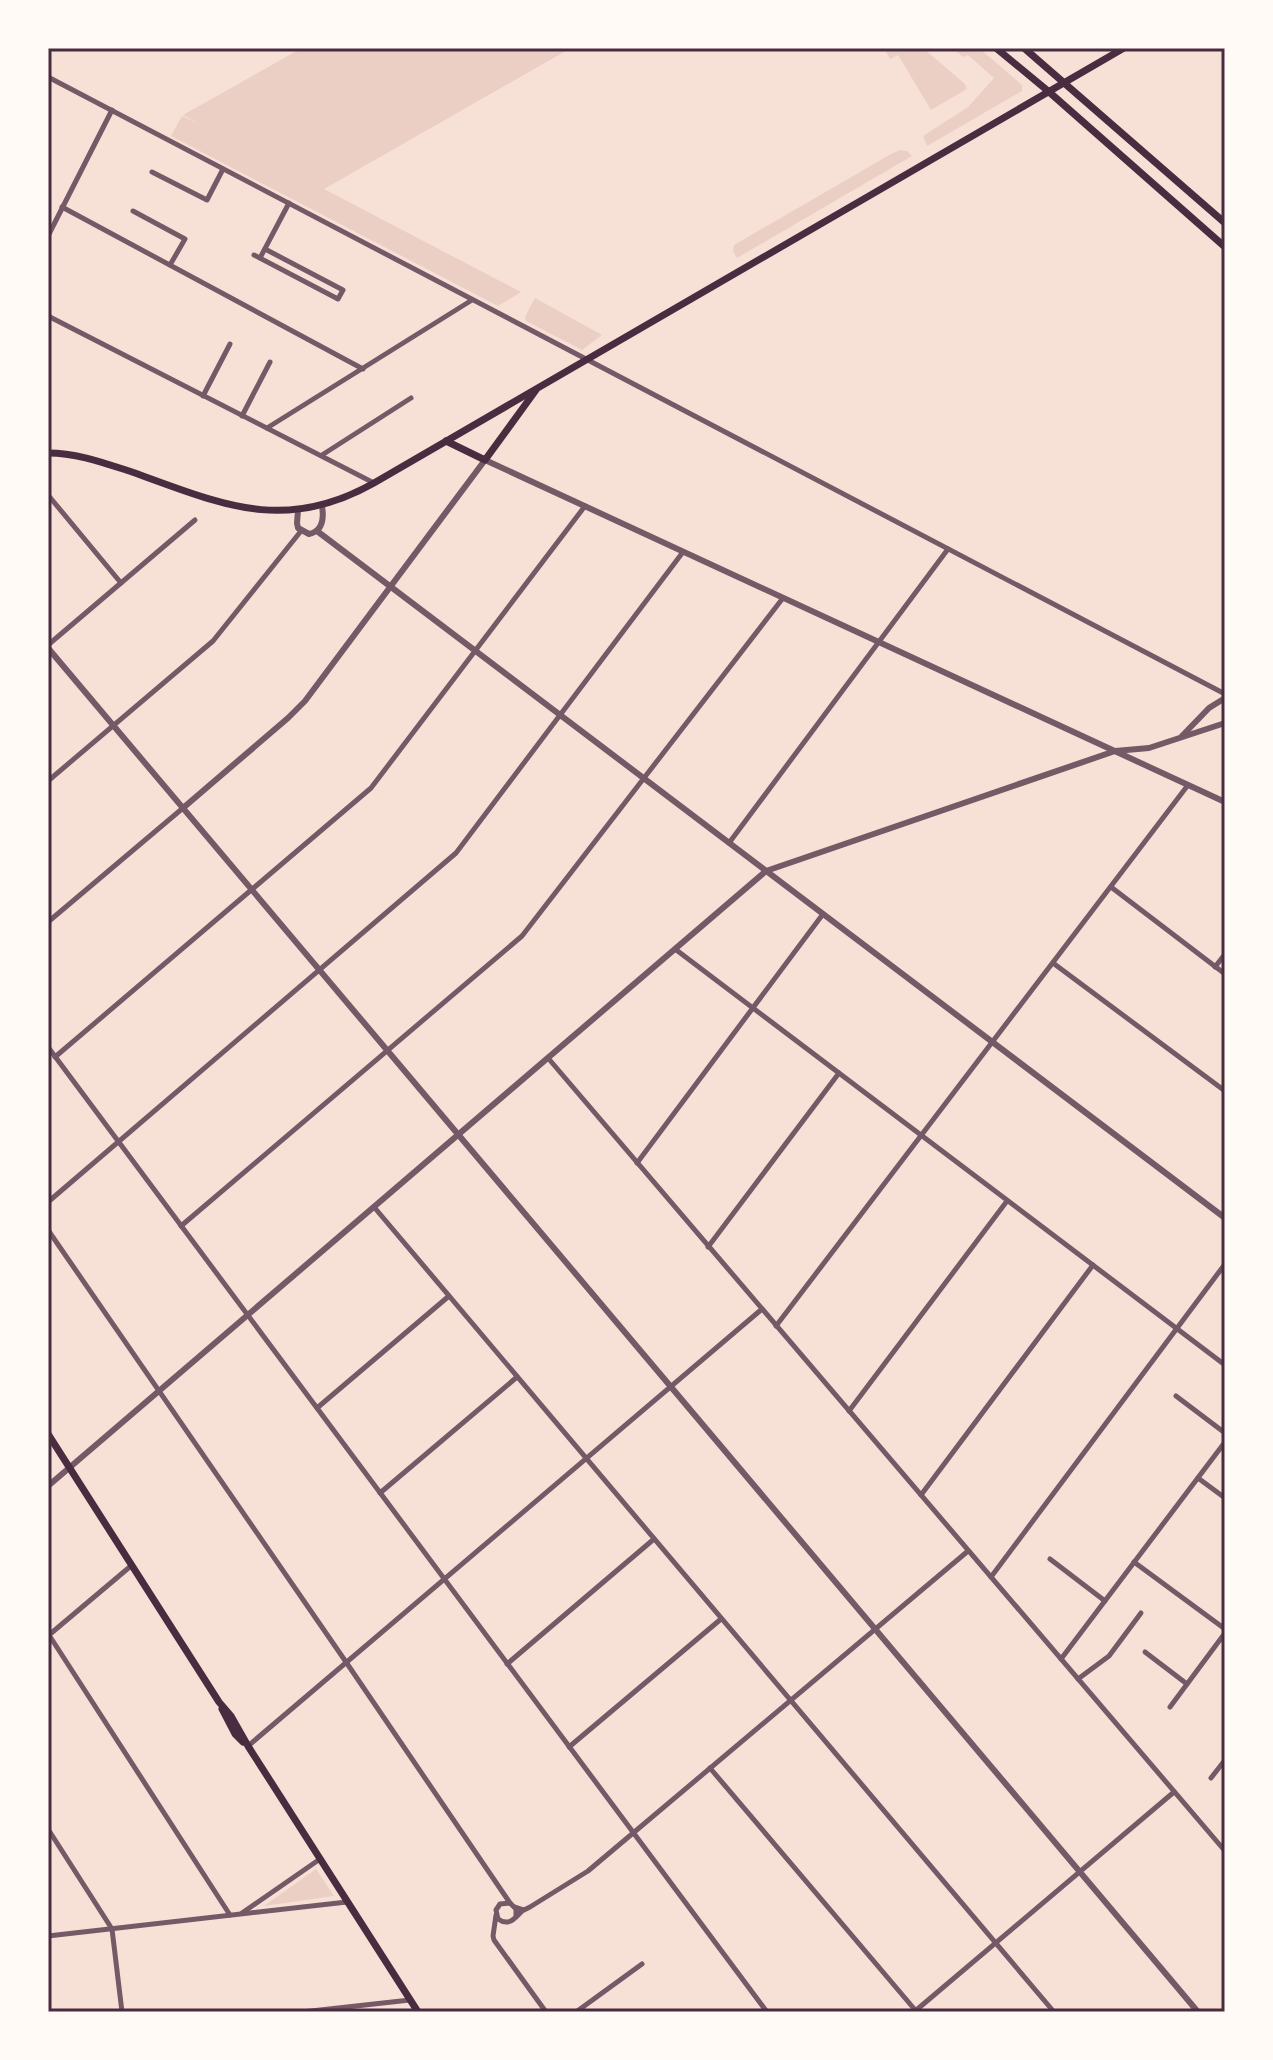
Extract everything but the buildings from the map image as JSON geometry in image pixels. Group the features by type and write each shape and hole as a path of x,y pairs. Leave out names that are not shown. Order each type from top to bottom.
{"main road":[{"path":"996,48 1225,247"},
{"path":"1024,48 1225,223"},
{"path":"48,453 89,458 227,505 268,511 322,506 349,497 1124,48"},
{"path":"446,441 485,460 538,388"},
{"path":"48,1434 219,1702 230,1727 248,1746 418,2012"}],"street":[{"path":"48,77 1225,696 1180,739"},
{"path":"48,236 112,110"},
{"path":"152,172 207,200 223,169"},
{"path":"265,249 343,290 338,299 257,257 265,249 289,203"},
{"path":"62,207 363,369"},
{"path":"133,211 185,239 170,265"},
{"path":"267,428 473,300"},
{"path":"48,316 374,483"},
{"path":"203,396 230,344"},
{"path":"242,416 270,362"},
{"path":"321,456 411,398"},
{"path":"48,922 305,701 485,460 1225,802"},
{"path":"48,495 121,583"},
{"path":"298,510 297,523 301,531 309,534 317,531 322,523 322,506"},
{"path":"55,1057 371,788 585,506"},
{"path":"195,520 48,646 1198,2012"},
{"path":"48,781 220,635 301,531"},
{"path":"317,531 1225,1218"},
{"path":"729,843 948,549"},
{"path":"48,1202 456,853 683,552"},
{"path":"181,1226 522,936 783,598"},
{"path":"48,1486 766,871 1115,751 1138,750 1225,723"},
{"path":"776,1326 1188,785"},
{"path":"1111,887 1225,974"},
{"path":"637,1163 823,914"},
{"path":"675,949 1225,1365"},
{"path":"1215,967 1225,954"},
{"path":"1053,963 1225,1091"},
{"path":"48,1047 767,2012"},
{"path":"548,1058 1225,1851"},
{"path":"708,1247 839,1073"},
{"path":"849,1411 1007,1201"},
{"path":"374,1207 1054,2012"},
{"path":"48,1230 512,1905 516,1917"},
{"path":"991,1577 1225,1264"},
{"path":"921,1495 1093,1265"},
{"path":"317,1408 449,1296"},
{"path":"248,1746 762,1309"},
{"path":"380,1493 517,1377"},
{"path":"1176,1396 1225,1433"},
{"path":"1061,1659 1225,1442"},
{"path":"1198,1478 1225,1498"},
{"path":"507,1664 654,1539"},
{"path":"493,1936 504,1923 511,1922 524,1910 573,1881 633,1833 968,1551"},
{"path":"1050,1559 1105,1601"},
{"path":"1134,1562 1225,1631 1170,1707"},
{"path":"132,1565 48,1636 230,1915"},
{"path":"1078,1679 1109,1656 1141,1613"},
{"path":"569,1747 721,1619"},
{"path":"1145,1652 1187,1684"},
{"path":"1211,1778 1225,1760"},
{"path":"710,1768 916,2012 1174,1792"},
{"path":"48,1829 112,1929 122,2012"},
{"path":"242,1914 320,1859"},
{"path":"503,1893 496,1908 493,1936 546,2012"},
{"path":"48,1936 347,1902"},
{"path":"500,1904 524,1910"},
{"path":"496,1915 504,1923"},
{"path":"576,2012 642,1964"},
{"path":"302,2012 410,2000"}],"shaded area":[{"path":"302,48 571,48 324,189 521,292 498,306 171,136 182,116 199,124 183,115"},
{"path":"884,48 923,48 967,89 931,110 898,55 890,59"},
{"path":"956,48 979,48 1022,85 1022,91 927,146 923,136 968,107 994,78 968,55 963,57"},
{"path":"900,150 912,156 737,258 734,245"},
{"path":"535,298 602,335 582,350 526,321"},
{"path":"316,1869 334,1896 264,1906"}]}
